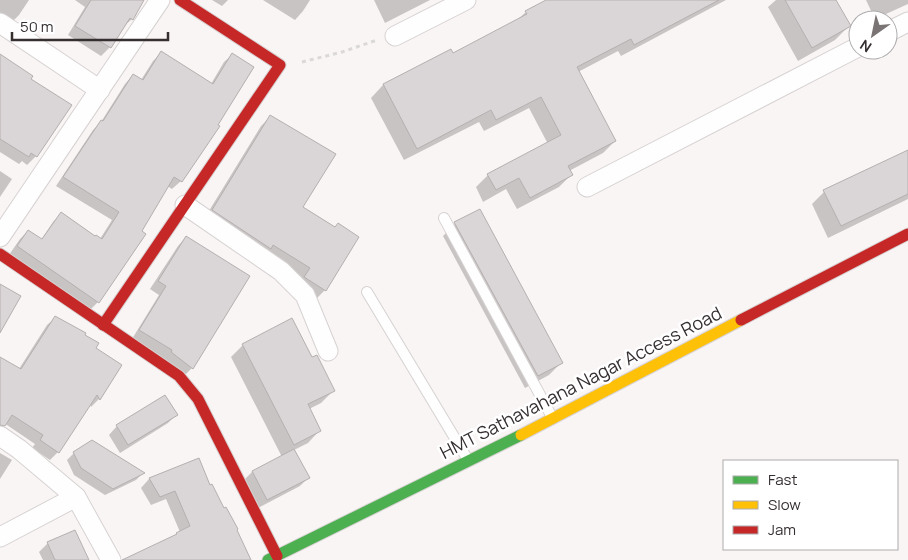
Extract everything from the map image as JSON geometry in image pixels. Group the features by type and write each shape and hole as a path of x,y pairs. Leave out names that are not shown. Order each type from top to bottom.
{"street":[{"path":"0,238 160,0"},
{"path":"103,325 280,65 180,0"},
{"path":"395,36 466,0"},
{"path":"0,23 100,90"},
{"path":"587,187 848,52"},
{"path":"185,205 281,271 305,295 328,351"},
{"name":"HMT Sathavahana Nagar Access Road","path":"273,558 468,462 908,234"},
{"path":"0,254 179,376 198,399 273,558"},
{"path":"0,436 19,449 76,497 111,560"},
{"path":"0,537 76,497"}],"lane":[{"path":"444,218 553,418"},
{"path":"366,292 468,462"}],"path":[{"path":"280,65 312,60 342,52 368,42 395,36"}],"building":[{"path":"91,0 144,0 133,20 130,18 111,48 75,26"},
{"path":"546,0 719,0 634,45 631,39 577,67 616,141 568,166 573,175 530,198 519,178 496,190 487,174 561,135 541,97 496,120 491,110 417,149 383,84 451,49 453,53 527,14 525,11"},
{"path":"785,0 836,0 848,21 848,28 812,48"},
{"path":"161,51 213,84 232,53 254,67 218,125 220,126 182,182 174,177 142,231 146,234 99,303 17,246 28,230 42,239 61,212 102,239 119,212 63,177 101,120 103,121 133,74 143,80"},
{"path":"0,54 33,76 31,79 72,105 37,157 31,153 29,157 0,139"},
{"path":"270,115 336,154 303,207 335,227 338,223 359,237 326,291 304,277 310,268 273,245 271,249 212,210"},
{"path":"908,150 908,194 841,226 823,190"},
{"path":"480,209 563,363 538,376 454,222"},
{"path":"186,236 250,276 193,369 171,352 172,350 139,330 166,286 158,281"},
{"path":"0,284 21,296 0,333"},
{"path":"55,316 86,333 85,335 99,343 96,348 122,365 100,400 97,395 59,453 40,440 43,435 12,415 5,426 0,425 0,357 21,369"},
{"path":"292,318 312,357 317,355 335,391 308,404 321,431 294,445 242,344"},
{"path":"165,395 178,415 128,445 116,425"},
{"path":"92,440 145,473 113,489 81,468 73,452"},
{"path":"294,449 310,478 267,500 252,471"},
{"path":"199,458 210,485 212,484 224,508 226,507 238,529 251,560 122,560 190,526 175,491 160,497 149,478"},
{"path":"75,530 89,560 55,560 47,542"}],"traffic: fast":[{"path":"268,560 521,435"}],"traffic: slow":[{"path":"521,435 741,320"}],"traffic: jam":[{"path":"103,325 280,65 180,0"},
{"path":"741,320 908,234"},
{"path":"0,254 179,376 198,399 277,556"}]}
